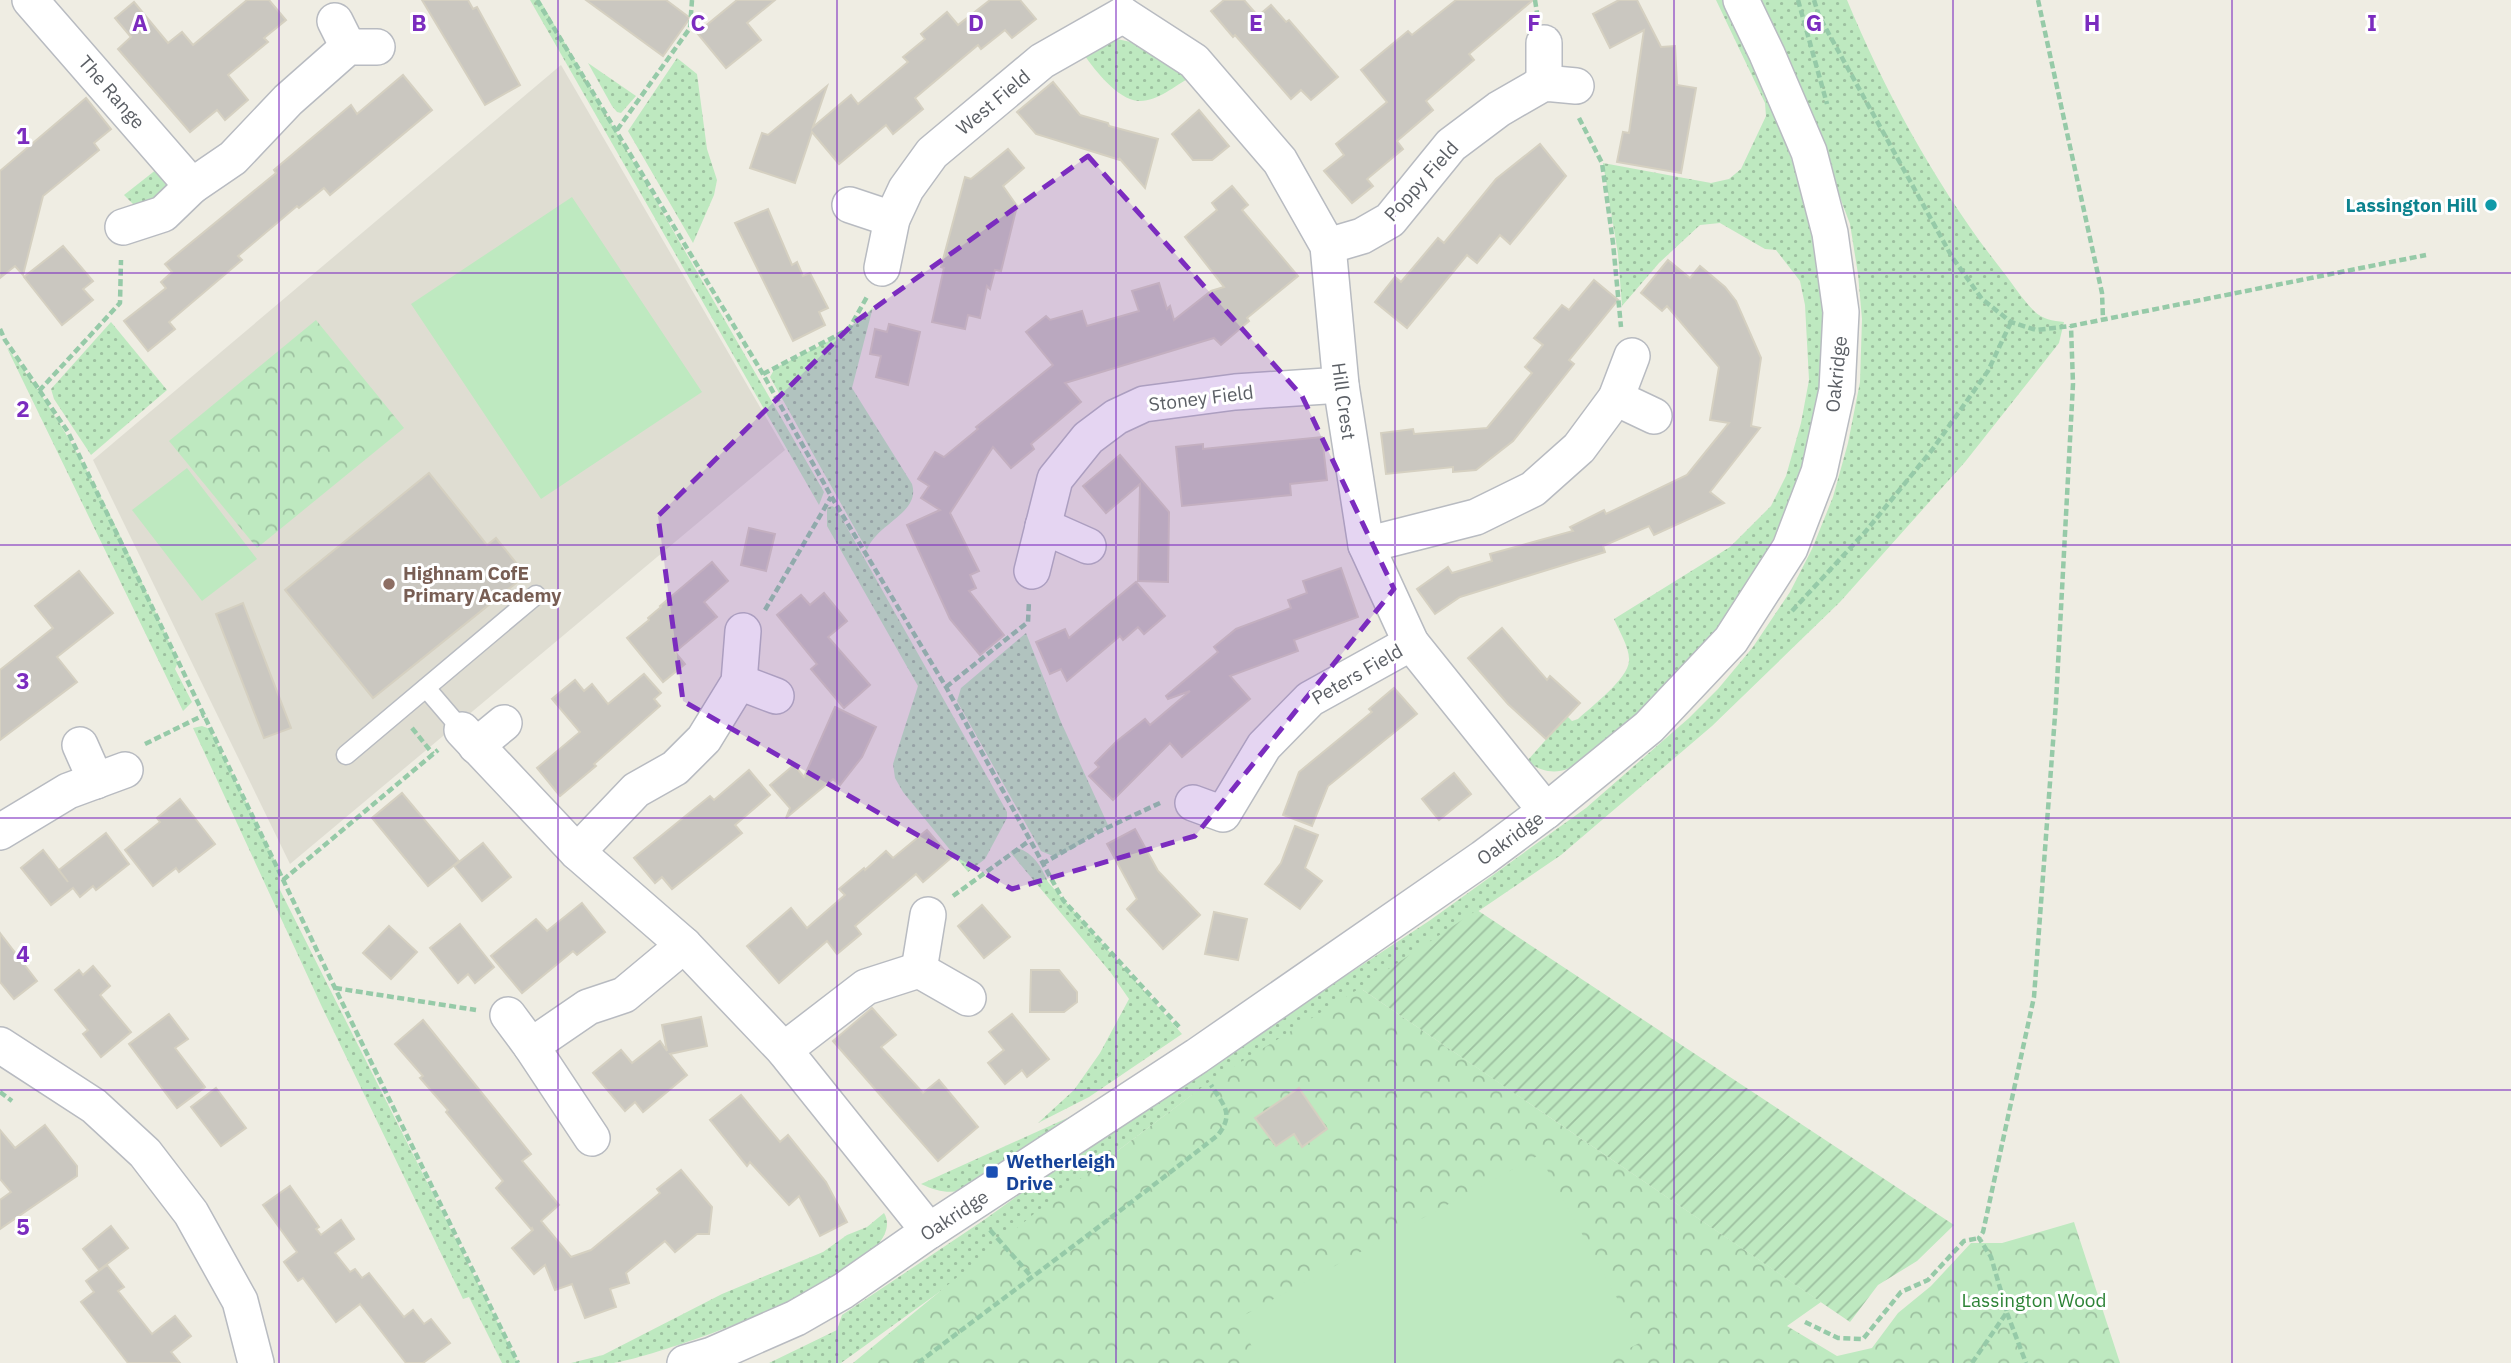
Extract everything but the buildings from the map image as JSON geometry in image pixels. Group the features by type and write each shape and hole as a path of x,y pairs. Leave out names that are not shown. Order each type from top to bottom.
{"street":[{"name":"The Range","path":"30,0 192,186"},
{"name":"Oakridge","path":"685,1363 712,1355 796,1318 843,1291 929,1231 1197,1056 1483,858 1546,811 1649,727 1731,640 1790,548 1819,472 1837,390 1842,312 1830,233 1809,152 1741,0"},
{"name":"Hill Crest","path":"1124,7 1194,61 1280,161 1328,246 1341,385 1366,545 1411,643 1546,811"},
{"name":"West Field","path":"882,268 892,219 906,189 932,153 1042,61 1124,7"},
{"path":"122,227 163,214 192,186 233,158 288,100 353,38"},
{"path":"1544,43 1560,85"},
{"name":"Poppy Field","path":"1328,246 1362,236 1390,220 1451,145 1499,109 1560,85"},
{"path":"850,205 892,219"},
{"path":"1366,545 1476,517 1533,489 1579,448 1616,398 1632,356"},
{"name":"Stoney Field","path":"1032,571 1055,479 1088,438 1116,417 1144,404 1236,392 1341,385"},
{"path":"1616,398 1654,416"},
{"path":"1043,526 1088,546"},
{"path":"577,852 636,790 675,768 704,738 739,682 743,631"},
{"name":"Peters Field","path":"1193,803 1223,814 1264,746 1310,699 1411,643"},
{"path":"739,682 776,696"},
{"path":"504,723 469,738 577,852 684,945 784,1050 929,1231"},
{"path":"80,745 120,766"},
{"path":"0,832 68,790 120,766"},
{"path":"919,970 928,915"},
{"path":"531,1046 588,1007 624,995 684,945"},
{"path":"784,1050 866,987 919,970 968,998"},
{"path":"508,1015 592,1138"},
{"path":"7,1070 94,1107 145,1153 191,1213 240,1301 256,1363"}],"lane":[{"path":"346,755 536,595"},
{"path":"426,688 469,738"}],"path":[{"path":"537,0 763,374 831,496 946,687 1063,900 1191,1040 1209,1082 1227,1110 1225,1127 1219,1135 918,1363"},
{"path":"617,130 691,28 692,0"},
{"path":"1798,0 1828,108"},
{"path":"1814,0 1819,16 1952,257 1982,299 2011,322 2036,330 2071,326 2426,255"},
{"path":"2038,0 2102,293 2103,319"},
{"path":"1560,85 1602,163 1614,243 1620,325 1632,356"},
{"path":"39,391 120,303 122,227"},
{"path":"763,374 849,329 882,268"},
{"path":"1791,612 1866,531 1932,450 1988,371 2011,322"},
{"path":"1805,1322 1838,1338 1863,1339 1901,1292 1928,1280 1964,1241 1979,1238 1983,1232 2034,997 2059,661 2073,384 2071,326"},
{"path":"0,330 2,341 68,432 518,1363"},
{"path":"743,631 755,627 831,496"},
{"path":"946,687 1028,622 1032,571"},
{"path":"398,712 433,754"},
{"path":"120,766 204,715"},
{"path":"284,880 433,754 469,738"},
{"path":"1042,864 1098,832 1171,797 1193,803"},
{"path":"928,915 1029,841"},
{"path":"335,988 508,1015"},
{"path":"0,1092 7,1070"},
{"path":"968,1206 1031,1276"},
{"path":"1979,1238 1991,1257 2026,1363"},
{"path":"1972,1363 2007,1312"}],"highlighted area":[{"path":"1088,156 1302,396 1394,589 1195,836 1012,889 683,701 658,516 855,322"}],"shaded area":[{"name":"Highnam CofE Primary Academy","path":"561,65 785,450 290,864 93,460"}],"green space":[{"path":"530,0 540,0 824,492 819,505"},
{"path":"1716,0 1724,0 1762,83 1795,168 1812,227 1821,275 1824,323 1822,371 1815,418 1803,465 1765,554 1729,614 1701,650 1670,683 1588,757 1566,770 1541,769 1527,761 1567,716 1572,721 1578,719 1608,692 1627,668 1628,651 1614,619 1730,547 1771,506 1786,476 1801,423 1809,380 1805,305 1800,281 1776,250 1765,249 1720,223 1700,225 1659,263 1622,306 1618,254 1603,163 1711,183 1729,179 1741,169 1766,116 1765,103"},
{"path":"1757,0 1847,0 1896,105 1935,174 1978,238 2030,306 2044,318 2064,322 2059,343 1965,462 1840,602 1712,726 1561,855 1358,993 1192,1095 1108,1158 949,1285 841,1363 769,1363 837,1330 842,1315 984,1220 1091,1143 1429,921 1586,808 1689,718 1718,689 1753,647 1790,592 1812,549 1833,497 1848,443 1860,382 1862,319 1850,224"},
{"path":"1117,39 1140,44 1189,78 1145,101 1122,95 1098,73 1081,50"},
{"path":"677,58 697,74 707,149 717,180 714,195 693,243 628,131"},
{"path":"588,63 636,96 621,113 612,106"},
{"path":"157,169 169,184 161,201 135,206 124,195"},
{"path":"572,197 702,392 541,499 411,304"},
{"path":"873,307 852,388 912,484 913,494 904,511 880,532 867,550 770,377 775,368 840,334"},
{"path":"316,320 404,428 257,548 169,441"},
{"path":"111,322 167,390 91,455 54,399 51,389"},
{"path":"7,348 34,384 81,460 122,540 178,662 175,669 192,702 183,711"},
{"path":"187,468 257,559 202,601 132,510"},
{"path":"827,508 836,508 1007,812 1007,818 985,859 968,872 903,792 895,778 893,764 918,686 827,526"},
{"path":"1026,633 1061,722 1108,825 1074,848 1055,857 1041,851 957,701 961,688"},
{"path":"202,726 210,729 278,867 279,888 518,1363 502,1363 469,1297 463,1299 322,1007 193,728"},
{"path":"1018,848 1036,861 1048,882 1182,1034 1089,1097 1038,1123 1074,1090 1100,1053 1129,999 1111,973 1010,852"},
{"path":"1477,910 1954,1225 1917,1261 1878,1285 1850,1322 1360,988"},
{"name":"Lassington Wood","path":"1360,988 1821,1302 1787,1326 1837,1356 1872,1348 1898,1313 1931,1286 1971,1243 2002,1243 2074,1222 2120,1363 853,1363 1035,1213 1209,1082"},
{"path":"1085,1110 972,1188 946,1192 921,1184"},
{"path":"1539,1155 1641,1342 1602,1363 1261,1363 1237,1319"},
{"path":"884,1213 884,1236 862,1260 824,1284 777,1307 726,1328 639,1357 614,1363 571,1363 603,1355 722,1294 823,1252 847,1235 867,1227"}],"place":[{"name":"Lassington Hill","path":"2491,205"},
{"name":"Highnam CofE Primary Academy","path":"389,584"},
{"name":"Wetherleigh Drive","path":"992,1172"}]}
